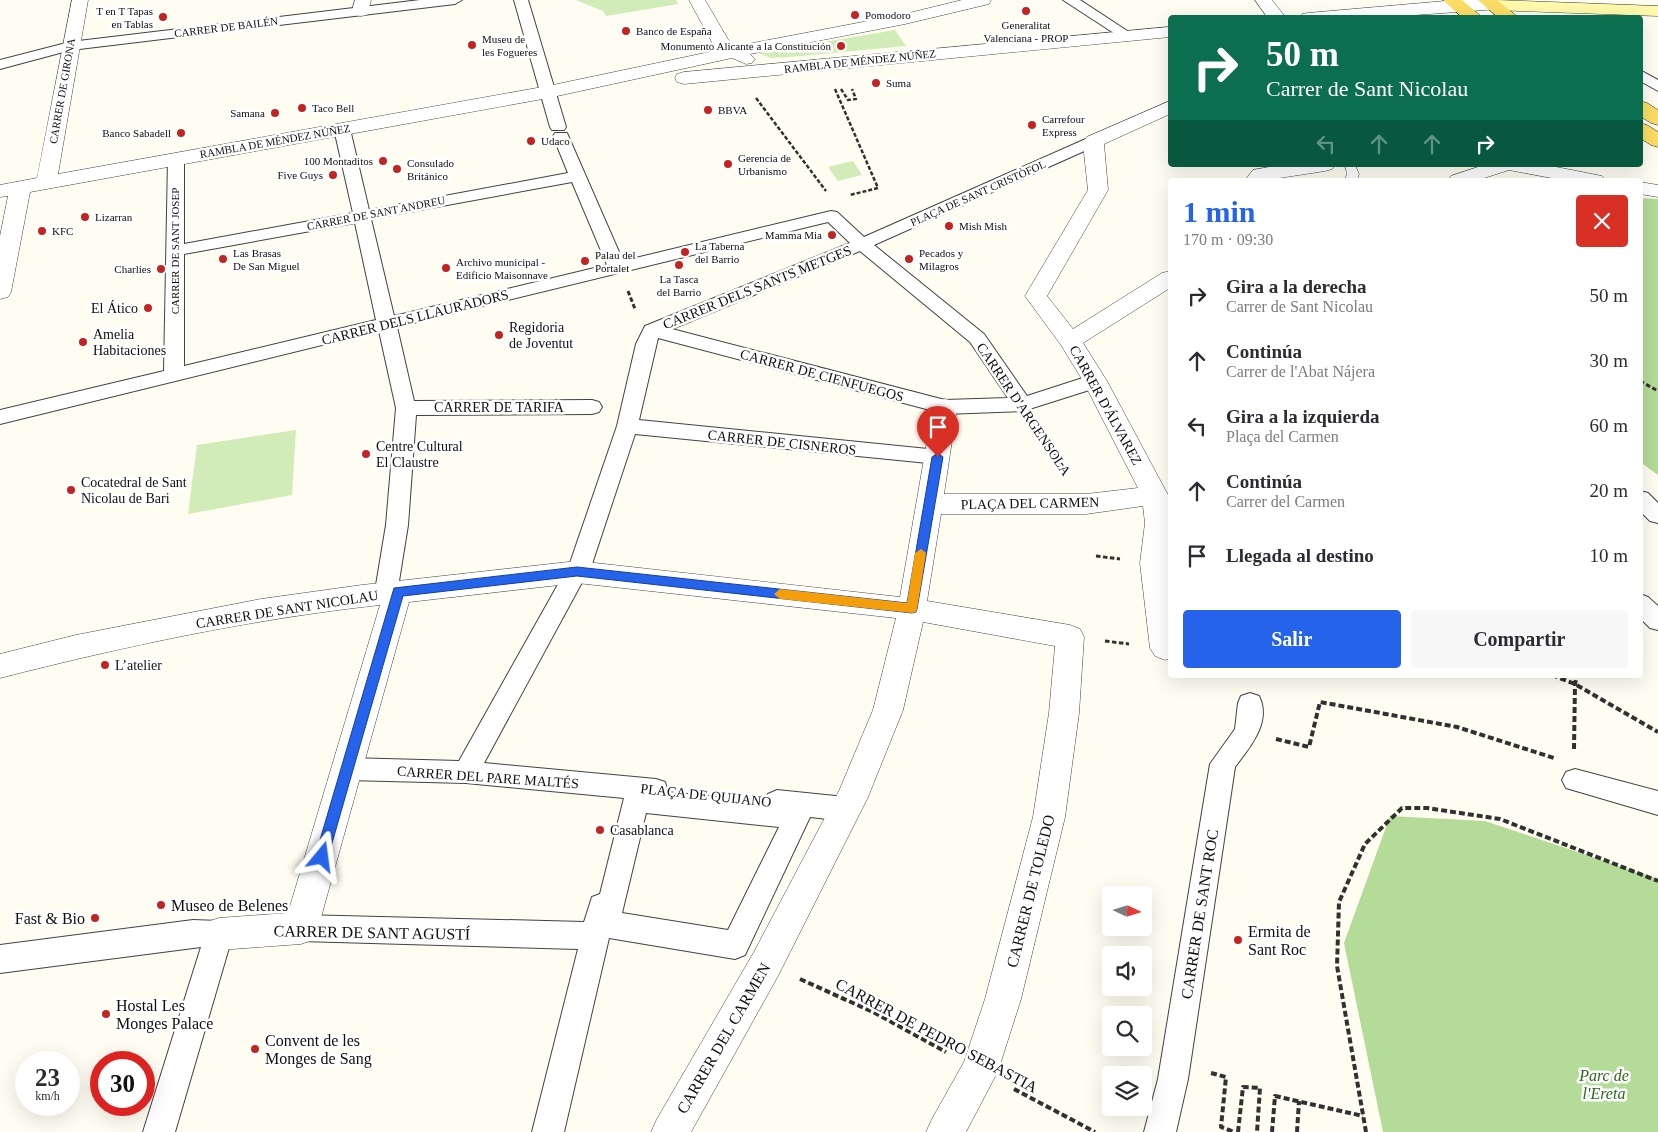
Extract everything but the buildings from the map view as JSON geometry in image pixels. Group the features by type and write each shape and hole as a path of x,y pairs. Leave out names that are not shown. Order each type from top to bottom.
{"main road":[{"path":"1454,2 1472,15"},
{"path":"1490,2 1658,12"},
{"path":"1490,2 1507,15"},
{"path":"1643,109 1658,119"},
{"path":"1643,131 1658,141"}],"street":[{"name":"CARRER DE GIRONA","path":"46,183 80,0"},
{"name":"CARRER DE BAILÉN","path":"0,65 70,46 362,6 455,0"},
{"path":"521,0 549,91 559,131 618,268"},
{"path":"697,0 722,44 733,52 770,70"},
{"name":"RAMBLA DE MÉNDEZ NÚÑEZ","path":"10,190 549,91 733,52 907,30 983,0"},
{"path":"1070,0 1123,34"},
{"path":"1263,0 1276,15"},
{"path":"1331,15 1454,2 1490,2"},
{"path":"907,30 932,54"},
{"name":"RAMBLA DE MÉNDEZ NÚÑEZ","path":"549,91 1123,34 1168,32"},
{"path":"1643,69 1658,71"},
{"path":"1643,77 1658,86"},
{"path":"1094,141 1168,108"},
{"path":"301,928 398,592 387,585 396,525 406,408 342,130"},
{"name":"CARRER D'ÁLVAREZ","path":"1094,141 1092,156 1097,171 1098,190 1036,296 1070,341 1095,381 1155,495"},
{"name":"PLAÇA DE SANT CRISTÒFOL","path":"862,244 1094,141"},
{"name":"CARRER DE SANT JOSEP","path":"174,373 176,159"},
{"path":"1257,178 1260,174 1306,167"},
{"path":"1464,178 1498,167"},
{"path":"1524,167 1584,178"},
{"name":"CARRER DE SANT ANDREU","path":"174,251 577,176"},
{"path":"1643,188 1658,191"},
{"path":"0,292 10,190"},
{"name":"CARRER D'ARGENSOLA","path":"831,216 862,244 977,338 1023,404"},
{"name":"CARRER DELS LLAURADORS","path":"0,417 174,373 386,325 831,216"},
{"name":"CARRER DELS SANTS METGES","path":"652,330 862,244"},
{"path":"1070,341 1168,279"},
{"path":"466,772 577,572 627,426 646,344 652,330"},
{"name":"CARRER DE CIENFUEGOS","path":"652,330 945,407 1023,404 1095,381"},
{"name":"CARRER DE TARIFA","path":"406,408 592,407"},
{"path":"771,954 852,797 888,710 912,609 945,407"},
{"name":"CARRER DE CISNEROS","path":"627,426 938,457"},
{"path":"1155,495 1158,523 1154,563 1168,648"},
{"name":"PLAÇA DEL CARMEN","path":"929,504 1086,504 1155,495"},
{"path":"1643,502 1658,515"},
{"name":"CARRER DE SANT NICOLAU","path":"0,666 76,647 261,610 398,592 577,572 912,609"},
{"path":"1643,606 1658,621"},
{"path":"912,609 1070,637"},
{"name":"CARRER DE TOLEDO","path":"945,1132 980,1071 1003,999 1049,817 1064,713 1070,637"},
{"path":"1247,732 1250,703"},
{"name":"CARRER DE SANT ROC","path":"1160,1132 1173,1079 1223,764 1247,732"},
{"name":"CARRER DEL PARE MALTÉS","path":"348,768 466,772 628,788"},
{"path":"1575,768 1658,803"},
{"name":"PLAÇA DE QUIJANO","path":"548,1132 628,788 840,818"},
{"name":"PLAÇA DE QUIJANO","path":"636,800 797,817 735,945 606,924 636,800"},
{"name":"CARRER DE SANT AGUSTÍ","path":"0,958 193,933 219,934 301,928 595,936"},
{"path":"159,1132 219,934"},
{"name":"CARRER DEL CARMEN","path":"670,1132 771,954"}],"path":[{"path":"842,197 878,188 834,87 839,86 848,100 856,98"},
{"path":"755,96 829,194"},
{"path":"618,268 640,319 652,330"},
{"path":"1643,383 1658,391"},
{"name":"CARRER D'ARGENSOLA","path":"1023,404 1086,504"},
{"path":"1070,637 1168,648"},
{"path":"1560,678 1575,684 1658,732"},
{"path":"1575,768 1576,678"},
{"path":"1247,732 1309,747 1320,702 1457,727 1556,759"},
{"path":"1366,1132 1338,966 1339,902 1365,844 1402,808 1427,808 1500,819 1658,881"},
{"name":"CARRER DE PEDRO SEBASTIA","path":"771,954 980,1071 1095,1132"},
{"path":"1209,1082 1210,1073 1226,1077 1221,1127 1236,1132 1243,1087 1260,1088 1257,1132"},
{"path":"1272,1132 1275,1096 1363,1116"},
{"path":"1297,1132 1299,1101"}],"green space":[{"path":"576,0 676,0 678,4 606,16 603,11"},
{"path":"895,30 906,46 771,58 758,53"},
{"path":"853,161 862,175 838,181 828,167"},
{"path":"1643,198 1658,199 1658,475 1643,464"},
{"path":"296,430 292,495 188,514 197,445"},
{"name":"Parc de l'Ereta","path":"1390,816 1485,821 1658,879 1658,1132 1383,1132 1344,943"}],"slow traffic":[{"path":"780,594 912,609 921,553"}],"place":[{"name":"Generalitat Valenciana - PROP","path":"1026,11"},
{"name":"Pomodoro","path":"855,15"},
{"name":"T en T Tapas en Tablas","path":"163,17"},
{"name":"Banco de España","path":"626,31"},
{"name":"Museu de les Fogueres","path":"472,45"},
{"name":"Monumento Alicante a la Constitución","path":"841,46"},
{"name":"Suma","path":"876,83"},
{"name":"Taco Bell","path":"302,108"},
{"name":"BBVA","path":"708,110"},
{"name":"Samana","path":"275,113"},
{"name":"Carrefour Express","path":"1032,125"},
{"name":"Banco Sabadell","path":"181,133"},
{"name":"Udaco","path":"531,141"},
{"name":"100 Montaditos","path":"383,161"},
{"name":"Gerencia de Urbanismo","path":"728,164"},
{"name":"Consulado Británico","path":"397,169"},
{"name":"Five Guys","path":"333,175"},
{"name":"Lizarran","path":"85,217"},
{"name":"Mish Mish","path":"949,226"},
{"name":"KFC","path":"42,231"},
{"name":"Mamma Mia","path":"832,235"},
{"name":"La Taberna del Barrio","path":"685,252"},
{"name":"Las Brasas De San Miguel","path":"223,259"},
{"name":"Pecados y Milagros","path":"909,259"},
{"name":"Palau del Portalet","path":"585,261"},
{"name":"La Tasca del Barrio","path":"679,265"},
{"name":"Archivo municipal - Edificio Maisonnave","path":"446,268"},
{"name":"Charlies","path":"161,269"},
{"name":"El Ático","path":"148,308"},
{"name":"Regidoria de Joventut","path":"499,335"},
{"name":"Amelia Habitaciones","path":"83,342"},
{"name":"Centre Cultural El Claustre","path":"366,454"},
{"name":"Cocatedral de Sant Nicolau de Bari","path":"71,490"},
{"name":"L’atelier","path":"105,665"},
{"name":"Casablanca","path":"600,830"},
{"name":"Museo de Belenes","path":"161,905"},
{"name":"Fast & Bio","path":"95,918"},
{"name":"Ermita de Sant Roc","path":"1238,940"},
{"name":"Hostal Les Monges Palace","path":"106,1014"},
{"name":"Convent de les Monges de Sang","path":"255,1049"}],"route":[{"path":"322,857 398,592 577,572 912,609 938,457"}]}
